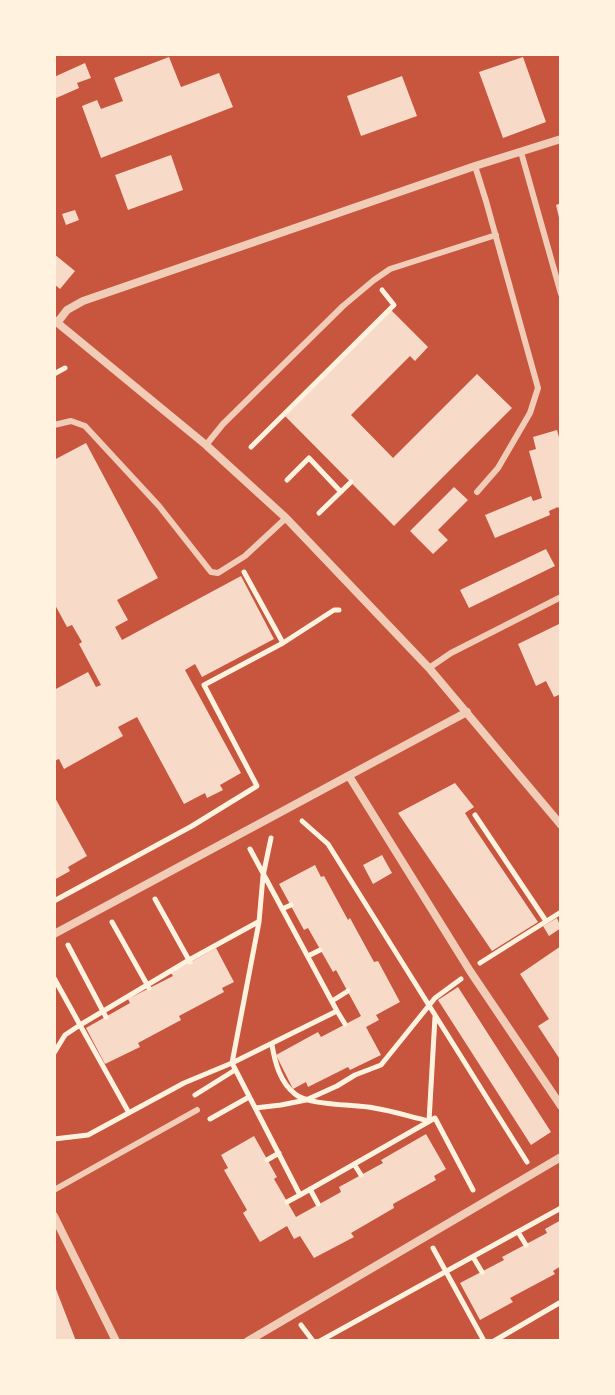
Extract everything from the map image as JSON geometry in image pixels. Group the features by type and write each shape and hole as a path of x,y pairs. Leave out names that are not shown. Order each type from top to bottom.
{"street":[{"path":"561,139 83,301 67,310 56,322 206,445 286,518 429,668 561,825"},
{"path":"54,934 467,712"},
{"path":"349,776 470,971 561,1106"},
{"path":"248,1341 561,1157"},
{"path":"54,1216 116,1341"}],"lane":[{"path":"521,152 561,294"},
{"path":"475,166 538,388 530,413 498,468 477,492"},
{"path":"206,445 223,424 343,306 374,280 390,269 496,235"},
{"path":"54,425 71,421 85,426 159,506 211,572 218,573 237,561 286,518"},
{"path":"429,668 451,653 561,597"},
{"path":"54,1190 197,1110"}],"path":[{"path":"251,447 394,305 374,280"},
{"path":"54,374 65,368"},
{"path":"287,480 309,458 341,492"},
{"path":"319,513 351,482"},
{"path":"237,561 283,643"},
{"path":"54,901 192,826 257,786 204,685 283,643 334,610 339,610"},
{"path":"475,815 546,921"},
{"path":"302,821 328,844 534,1173"},
{"path":"271,838 263,876 259,922 232,1063 300,1195"},
{"path":"250,849 345,1024"},
{"path":"155,899 190,961"},
{"path":"282,909 291,905"},
{"path":"255,1108 306,1100 381,1065 435,998 484,959 559,915"},
{"path":"112,922 148,986"},
{"path":"54,1053 65,1035 80,1025 105,1014 259,922"},
{"path":"68,945 105,1014"},
{"path":"308,956 320,950"},
{"path":"54,978 129,1113"},
{"path":"332,1001 348,991"},
{"path":"54,1139 88,1135 184,1083 337,1011"},
{"path":"429,1121 436,1016"},
{"path":"293,1034 298,1043"},
{"path":"272,1044 275,1063 283,1079 295,1094 306,1100 374,1108 429,1121"},
{"path":"235,1070 190,1098 204,1122 249,1097"},
{"path":"287,1202 435,1118 481,1205"},
{"path":"402,1137 407,1145"},
{"path":"267,1160 279,1153"},
{"path":"354,1164 361,1175"},
{"path":"310,1189 318,1204"},
{"path":"320,1341 561,1208"},
{"path":"518,1231 526,1245"},
{"path":"426,1237 484,1341"},
{"path":"473,1257 482,1272"},
{"path":"494,1341 561,1302"}],"building":[{"path":"169,57 181,87 219,73 233,107 101,158 82,106 97,100 101,109 123,101 114,78"},
{"path":"523,57 546,122 503,138 479,72"},
{"path":"85,63 91,78 77,83 79,88 54,99 54,77"},
{"path":"402,76 417,116 361,136 347,96"},
{"path":"171,155 183,190 128,210 115,175"},
{"path":"561,203 561,222 560,222 556,205"},
{"path":"75,210 79,220 66,225 62,214"},
{"path":"54,254 75,271 60,289 54,284"},
{"path":"391,310 428,347 415,361 410,356 351,415 393,458 477,374 512,408 394,526 285,416"},
{"path":"557,430 561,445 561,512 558,507 549,511 550,515 495,538 485,515 531,496 533,501 542,498 529,451 536,449 533,437"},
{"path":"86,443 158,578 117,600 128,620 115,627 122,640 241,576 274,639 202,677 195,664 185,670 241,773 220,785 223,790 207,798 205,793 184,804 137,717 118,727 123,736 64,769 59,759 54,761 54,690 88,672 96,687 101,685 79,644 82,642 72,625 67,627 54,603 54,460"},
{"path":"454,487 468,500 438,530 448,540 433,554 410,531"},
{"path":"546,549 555,566 469,608 460,590"},
{"path":"559,624 561,694 554,697 546,681 536,686 518,644"},
{"path":"455,783 474,807 465,813 538,922 492,951 398,813"},
{"path":"54,796 87,856 54,880"},
{"path":"382,855 392,873 373,884 363,865"},
{"path":"315,865 374,962 378,961 400,1002 376,1015 379,1020 366,1027 381,1055 308,1087 306,1082 293,1089 276,1055 318,1032 321,1037 361,1016 336,970 333,972 308,928 304,930 279,884"},
{"path":"557,918 561,928 549,936 543,926"},
{"path":"561,946 561,1061 538,1026 549,1019 520,974"},
{"path":"216,948 234,982 222,988 224,992 179,1016 181,1020 138,1043 140,1047 105,1064 86,1028 130,1003 128,999 173,976 171,973"},
{"path":"458,987 551,1132 531,1145 438,1000"},
{"path":"426,1134 446,1169 434,1176 436,1180 351,1233 354,1237 314,1258 300,1236 294,1239 287,1226 260,1242 243,1213 247,1210 224,1170 228,1168 221,1155 254,1136 296,1217 341,1192 339,1187"},
{"path":"561,1220 561,1266 553,1271 555,1274 510,1298 513,1302 480,1320 460,1283 504,1260 502,1257 547,1233 545,1229"},
{"path":"54,1284 76,1341 54,1341"}]}
